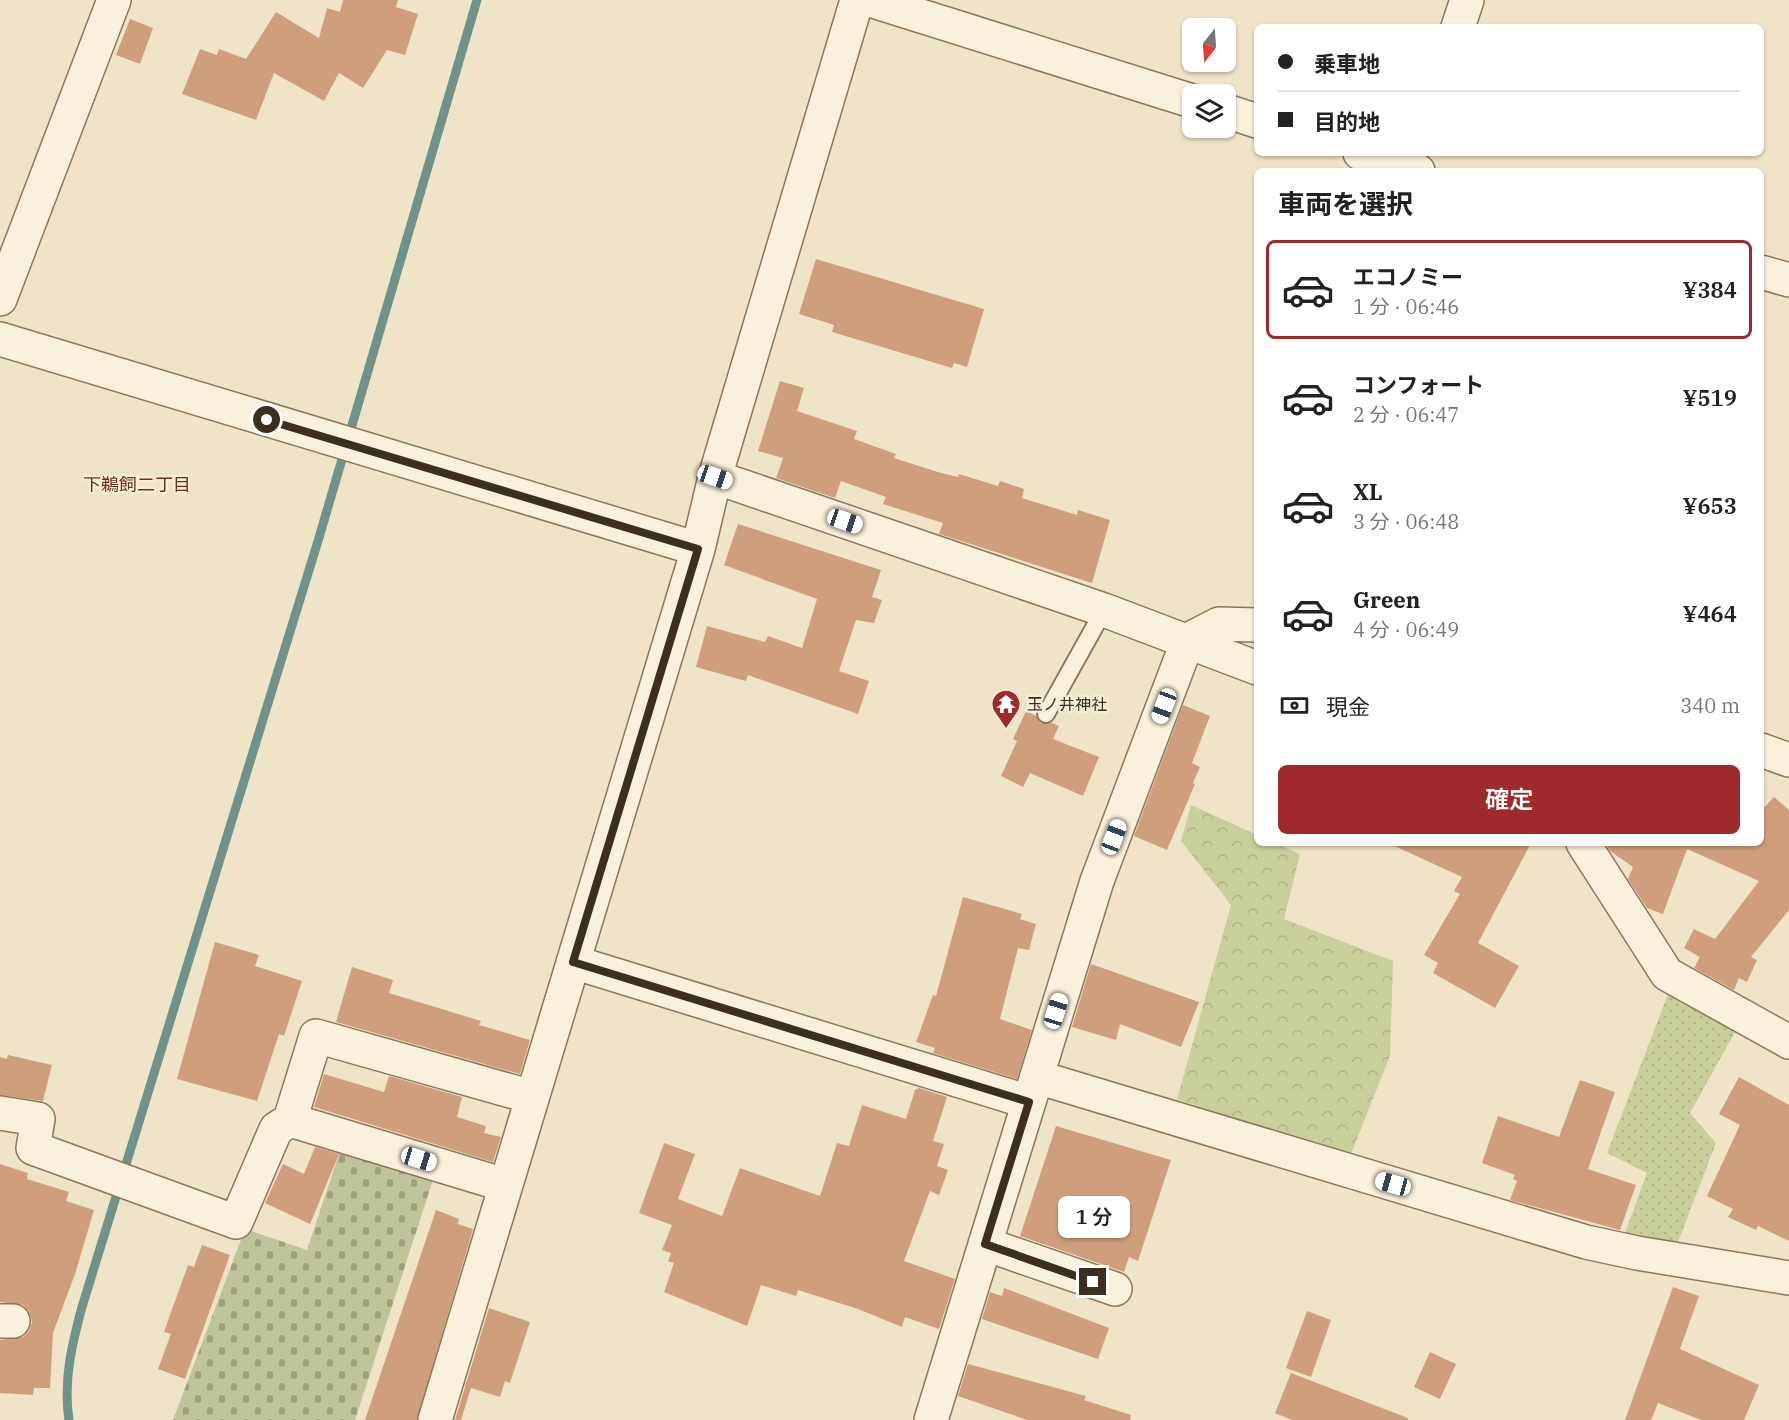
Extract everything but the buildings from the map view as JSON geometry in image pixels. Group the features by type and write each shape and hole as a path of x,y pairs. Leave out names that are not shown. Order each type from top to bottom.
{"street":[{"path":"0,299 114,0"},
{"path":"435,1420 698,549 715,477 857,0"},
{"path":"870,0 1182,98"},
{"path":"1459,24 1467,0"},
{"path":"1236,114 1254,120"},
{"path":"1373,156 1415,166"},
{"path":"1764,273 1789,280"},
{"path":"0,339 698,549"},
{"path":"715,477 1104,610 1254,667"},
{"path":"931,1420 1097,881 1188,640 1219,624 1254,625"},
{"path":"1764,751 1789,760"},
{"path":"1585,846 1667,974 1789,1042"},
{"path":"573,962 1586,1242 1637,1253 1789,1278"},
{"path":"0,1113 38,1119 33,1148 236,1222 276,1129 290,1120 316,1036 532,1097"},
{"path":"290,1120 505,1185"},
{"path":"985,1244 1114,1289"}],"lane":[{"path":"1046,714 1104,610"}],"green space":[{"path":"1191,805 1254,834 1254,846 1282,846 1300,854 1284,919 1393,961 1390,1056 1349,1159 1177,1099 1231,905 1181,841"},
{"path":"1668,994 1739,1025 1690,1113 1716,1143 1678,1242 1625,1233 1647,1173 1607,1153"},
{"path":"340,1151 433,1180 355,1420 173,1420 245,1229 307,1250"}],"waterway":[{"path":"69,1420 68,1377 82,1307 318,541 477,0"}],"place":[{"name":"玉ノ井神社","path":"1006,730"}],"district":[{"name":"下鵜飼二丁目","path":"137,484"}],"route":[{"path":"267,420 698,549 573,962 1029,1102 985,1244 1093,1282"}]}
